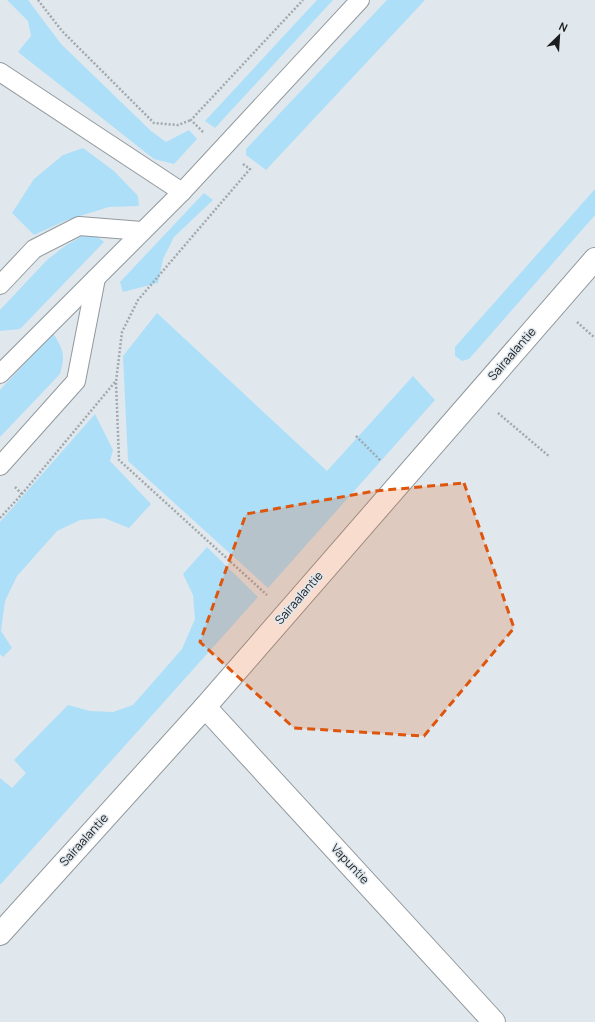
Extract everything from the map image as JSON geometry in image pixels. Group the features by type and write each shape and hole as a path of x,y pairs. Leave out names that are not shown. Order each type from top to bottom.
{"street":[{"name":"Sairaalantie","path":"0,934 205,706 595,259"},
{"name":"Vapuntie","path":"205,706 494,1022"}],"lane":[{"path":"0,374 182,192 360,0"},
{"path":"0,72 182,192"},
{"path":"0,285 34,249 79,226 142,231"},
{"path":"0,466 76,381 96,278"}],"path":[{"path":"38,0 62,31 154,123 178,125 191,120 303,0"},
{"path":"191,120 200,130 250,170 138,300 122,332 116,382 119,460 272,599"},
{"path":"575,320 595,338"},
{"path":"0,518 116,382"},
{"path":"496,411 550,458"},
{"path":"356,436 385,466"}],"highlighted area":[{"path":"464,483 514,628 424,736 294,728 200,642 246,514 375,491"}],"shaded area":[{"path":"7,0 28,0 61,44 151,131 166,142 189,130 197,139 174,164 154,159 18,52 31,36 28,21"},
{"path":"317,0 333,0 215,128 205,121"},
{"path":"387,0 425,0 266,170 246,155 246,149"},
{"path":"83,148 114,171 138,196 139,206 109,207 67,220 34,235 12,213 34,179 63,155"},
{"path":"595,189 595,215 469,359 462,361 455,356 455,347"},
{"path":"204,193 213,200 174,237 163,259 158,283 123,292 120,282"},
{"path":"94,234 104,242 20,329 0,331 0,310 47,260 65,246 82,236"},
{"path":"157,313 327,471 413,376 435,400 268,588 128,461 123,356"},
{"path":"53,333 61,348 63,357 60,374 0,437 0,390"},
{"path":"95,414 113,450 110,461 151,504 129,528 104,518 80,520 57,531 17,576 5,601 1,631 12,648 3,657 0,654 0,522"},
{"path":"207,547 258,597 0,885 0,778 12,788 26,773 14,760 68,705 90,711 113,712 133,705 182,649 195,619 193,595 183,574"}]}
